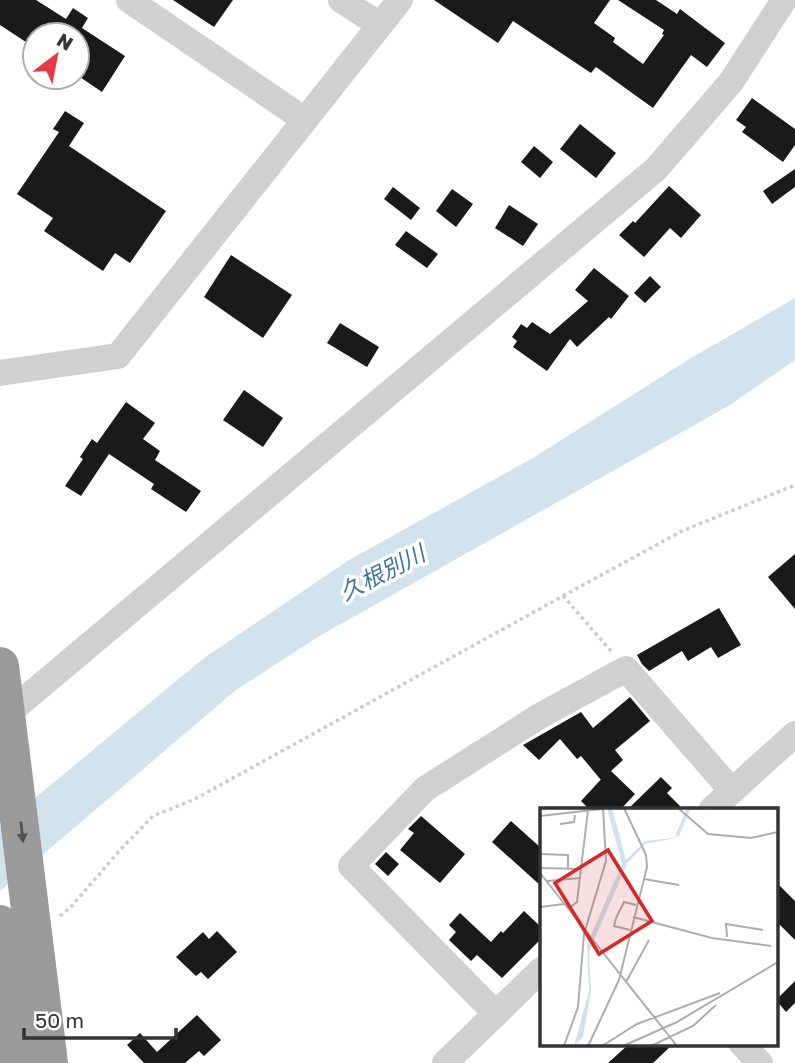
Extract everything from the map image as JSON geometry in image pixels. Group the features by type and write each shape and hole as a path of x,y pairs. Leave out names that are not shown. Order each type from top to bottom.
{"highway":[{"path":"0,666 3,717 13,764 17,1063"},
{"path":"17,932 49,1063"}],"street":[{"path":"129,0 305,120"},
{"path":"341,0 380,25"},
{"path":"0,373 118,356 400,0"},
{"path":"3,717 656,169 731,82 784,0"},
{"path":"496,1014 351,866 425,789 538,717 626,669 732,791"},
{"path":"713,808 795,734"},
{"path":"444,1063 540,971"},
{"path":"744,1046 760,1063"}],"path":[{"path":"17,932 70,908 153,816 195,799 682,531 795,485"},
{"path":"558,599 563,596 626,669"}],"water":[{"name":"久根別川","path":"795,298 795,360 730,405 321,635 236,690 0,891 0,827 204,658 349,560 533,458 691,358"}],"building":[{"path":"0,0 36,0 66,19 73,8 88,18 86,21 21,21 21,39 0,25"},
{"path":"173,0 233,0 214,27"},
{"path":"434,0 610,0 594,23 615,38 613,42 643,64 664,35 664,30 618,0 656,0 677,14 680,9 725,43 707,67 691,55 653,108 596,67 591,73 513,21 498,43"},
{"path":"91,34 125,56 102,92 91,85"},
{"path":"752,98 795,129 795,145 783,162 742,132 746,127 736,120"},
{"path":"65,111 84,123 69,146 166,211 130,263 115,253 103,271 44,231 53,218 17,194 59,132 53,129"},
{"path":"580,124 616,153 596,178 560,149"},
{"path":"534,146 553,162 540,178 521,162"},
{"path":"795,169 795,187 772,204 763,191"},
{"path":"669,186 701,215 681,238 670,228 644,257 619,235 633,221 635,223"},
{"path":"393,187 420,208 411,220 384,199"},
{"path":"452,189 473,204 456,227 436,211"},
{"path":"509,205 538,224 523,246 495,228"},
{"path":"406,231 438,254 427,268 395,245"},
{"path":"231,255 292,295 263,338 204,297"},
{"path":"594,268 629,296 611,319 609,317 577,347 570,339 547,371 513,347 517,341 512,337 521,324 527,328 532,322 550,334 588,301 575,290"},
{"path":"650,276 661,287 645,303 634,293"},
{"path":"340,323 379,347 367,367 327,343"},
{"path":"244,390 283,418 263,447 223,420"},
{"path":"126,402 155,423 143,439 160,451 155,460 201,491 186,512 151,489 154,484 109,454 81,496 65,486 83,459 80,457 92,439 97,443"},
{"path":"795,554 795,609 768,577"},
{"path":"719,608 741,645 718,658 711,647 688,661 682,651 649,671 642,664 637,655"},
{"path":"630,697 650,721 615,750 623,760 611,771 635,794 622,808 588,808 581,801 601,780 581,756 577,759 560,739 539,760 523,745 581,712 593,728"},
{"path":"661,777 672,788 667,793 682,808 629,808"},
{"path":"421,816 465,854 440,883 400,850 414,833 408,829"},
{"path":"511,821 540,847 540,885 492,842"},
{"path":"386,852 399,864 388,876 375,864"},
{"path":"778,884 795,901 795,940 778,923"},
{"path":"524,911 540,926 540,940 502,978 477,955 471,961 449,940 456,932 449,925 460,913 491,942 501,931 503,933"},
{"path":"217,931 237,952 208,979 201,972 196,976 176,957 203,932 209,939"},
{"path":"795,981 795,1003 786,1012 778,1002 778,998"},
{"path":"197,1015 221,1040 204,1056 199,1051 185,1063 144,1063 127,1045 140,1033 157,1052"},
{"path":"627,1046 671,1046 653,1063 608,1063"}]}
